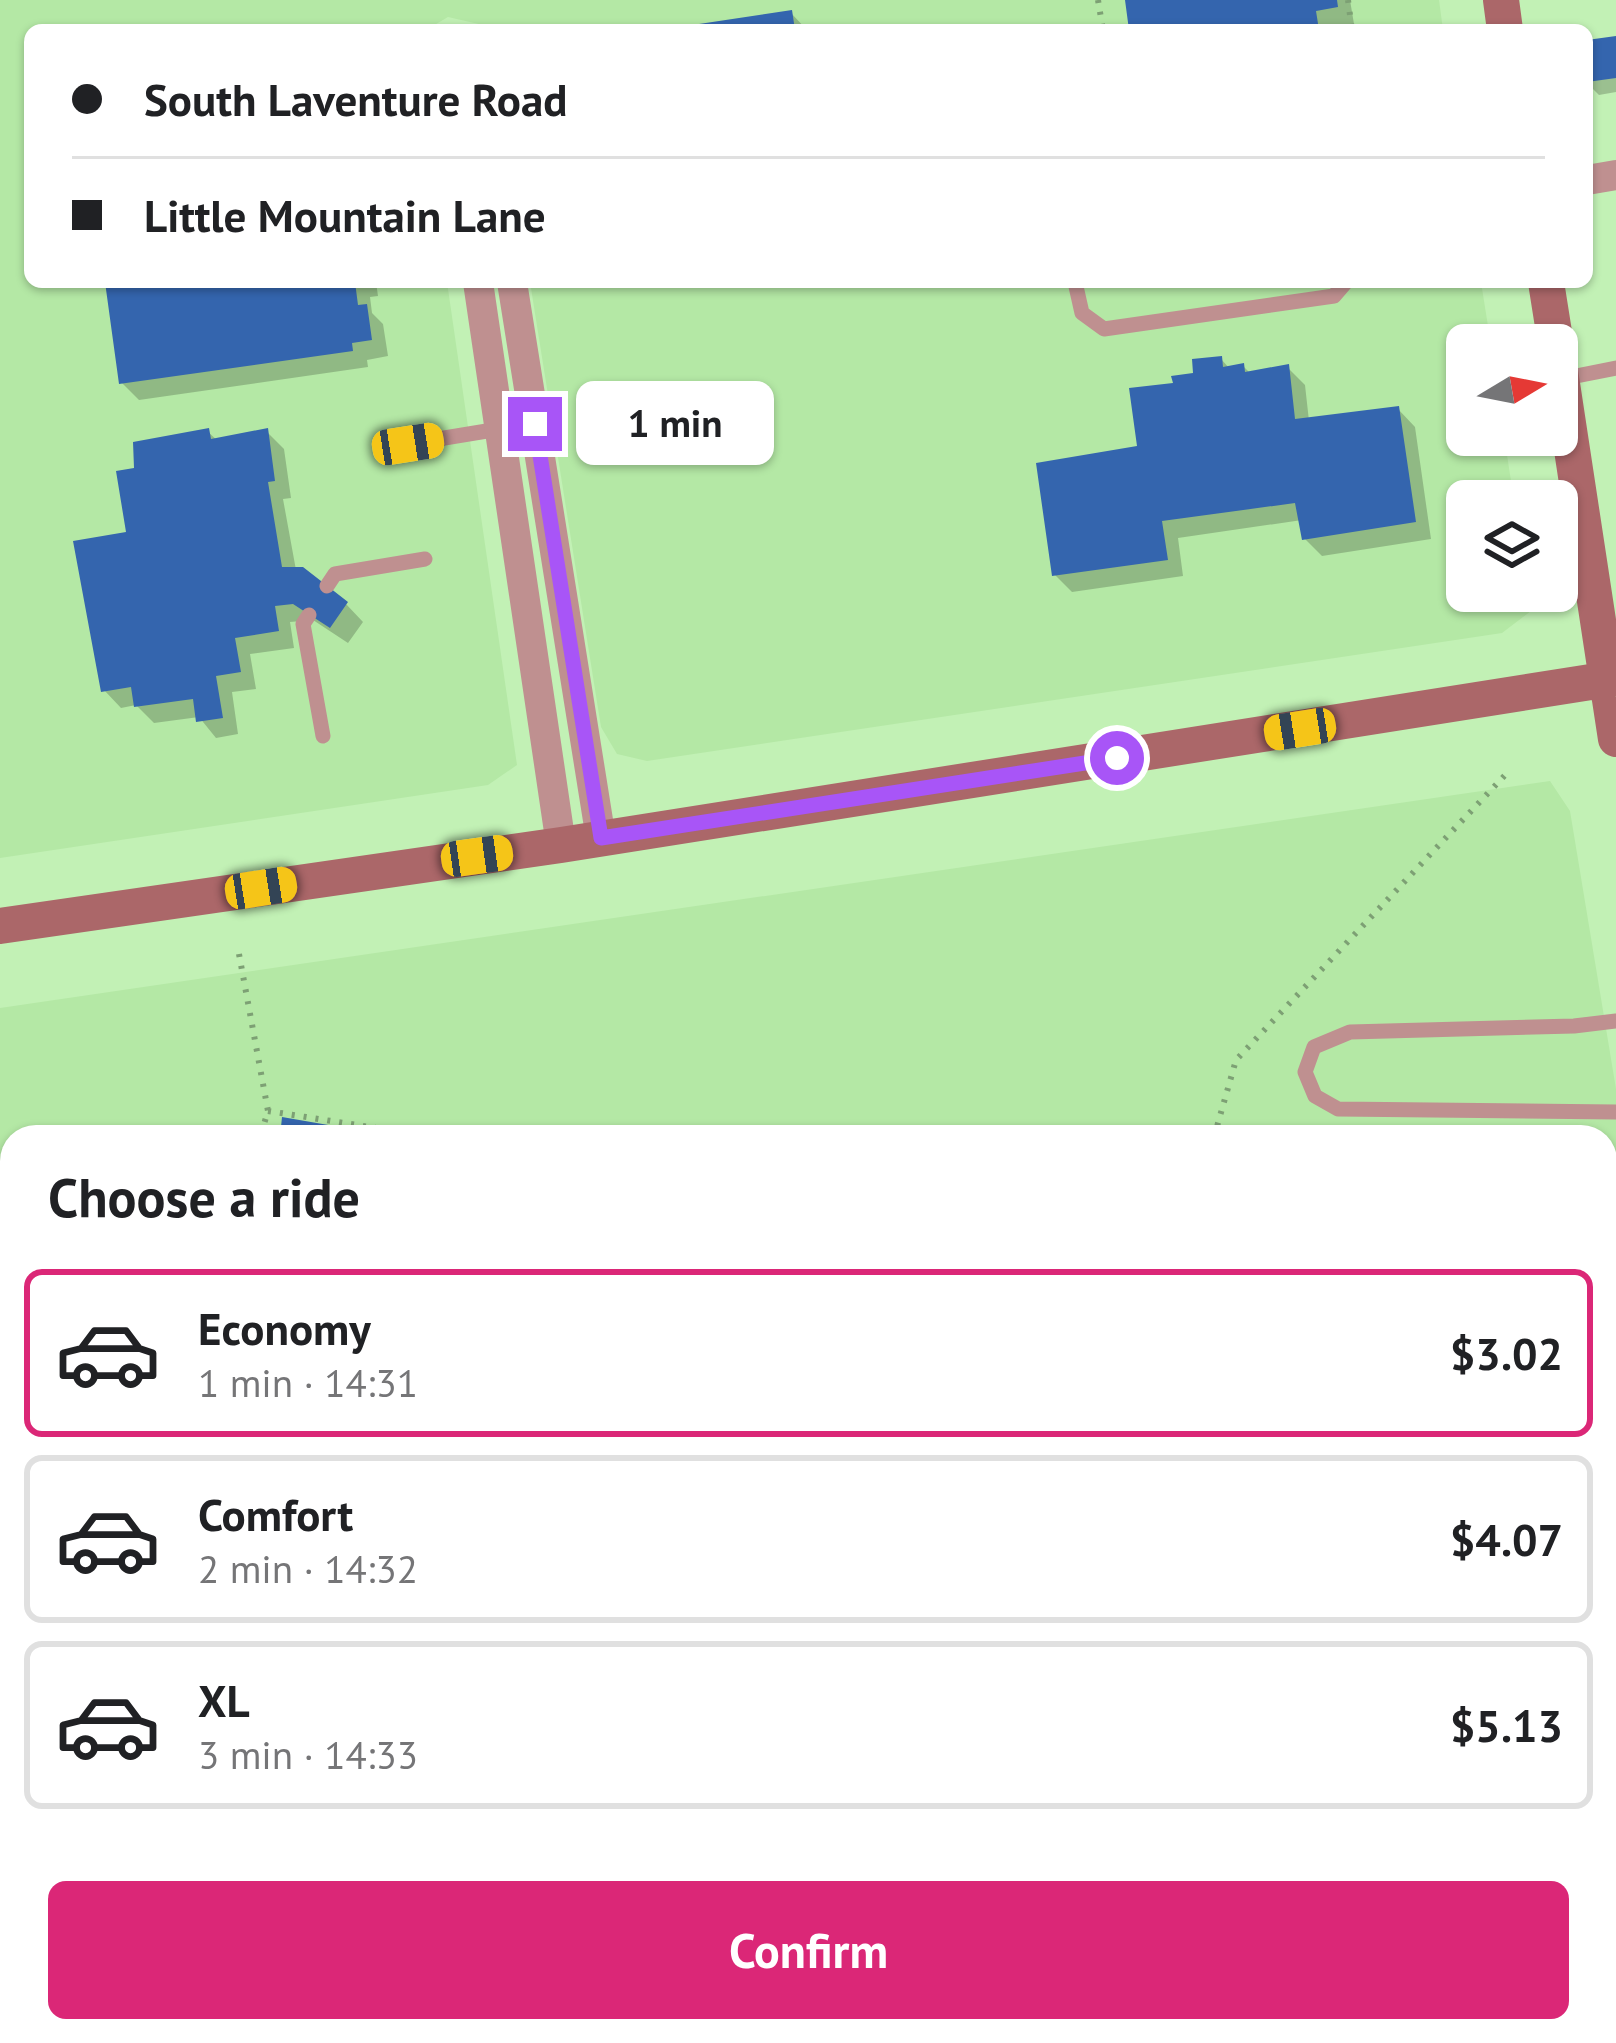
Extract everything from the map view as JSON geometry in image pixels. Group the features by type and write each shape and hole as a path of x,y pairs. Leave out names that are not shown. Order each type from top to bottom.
{"street":[{"path":"479,288 561,845"},
{"path":"513,288 601,838"},
{"path":"1547,288 1553,324"},
{"path":"500,429 535,424"},
{"path":"1574,456 1611,679 1616,739"},
{"path":"0,926 561,845 1611,679"}],"lane":[{"path":"1076,288 1082,313 1104,329 1334,296 1341,288"},
{"path":"1578,361 1616,368"},
{"path":"408,444 500,429"},
{"path":"327,586 335,574 425,560"},
{"path":"310,615 303,625 323,736"},
{"path":"1616,1021 1350,1032 1314,1047 1305,1072 1315,1096 1338,1109 1616,1112"}],"path":[{"path":"1217,1125 1236,1060 1508,772"},
{"path":"239,954 268,1111 264,1125"},
{"path":"268,1111 357,1125"}],"shaded area":[{"path":"0,0 1439,0 1442,24 479,24 448,17 436,24 24,24 24,288 448,288 517,765 488,785 0,858"},
{"path":"531,288 1482,288 1488,324 1446,324 1446,456 1507,456 1511,480 1446,480 1446,612 1530,612 1502,633 647,761 617,754 601,727"},
{"path":"1550,781 1570,811 1616,1089 1616,1125 0,1125 0,1008"}],"building":[{"path":"1125,0 1337,0 1338,7 1316,11 1318,24 1128,24"},
{"path":"792,10 794,24 699,24"},
{"path":"1616,36 1616,78 1593,81 1593,39"},
{"path":"106,288 356,288 358,305 367,304 372,340 352,343 353,351 119,384"},
{"path":"1222,356 1223,367 1244,363 1245,372 1289,364 1295,419 1399,406 1416,522 1302,540 1295,503 1162,521 1168,560 1052,576 1036,463 1137,446 1129,388 1173,383 1171,376 1193,373 1192,359"},
{"path":"209,428 211,439 268,428 275,481 268,482 282,567 303,567 348,602 330,628 293,604 275,606 279,631 235,638 241,672 216,676 223,718 196,722 193,699 134,707 131,687 101,692 73,541 126,532 116,471 134,468 133,442"},
{"path":"282,1117 328,1125 281,1125"}],"route":[{"path":"535,424 601,838 1117,758"}]}
